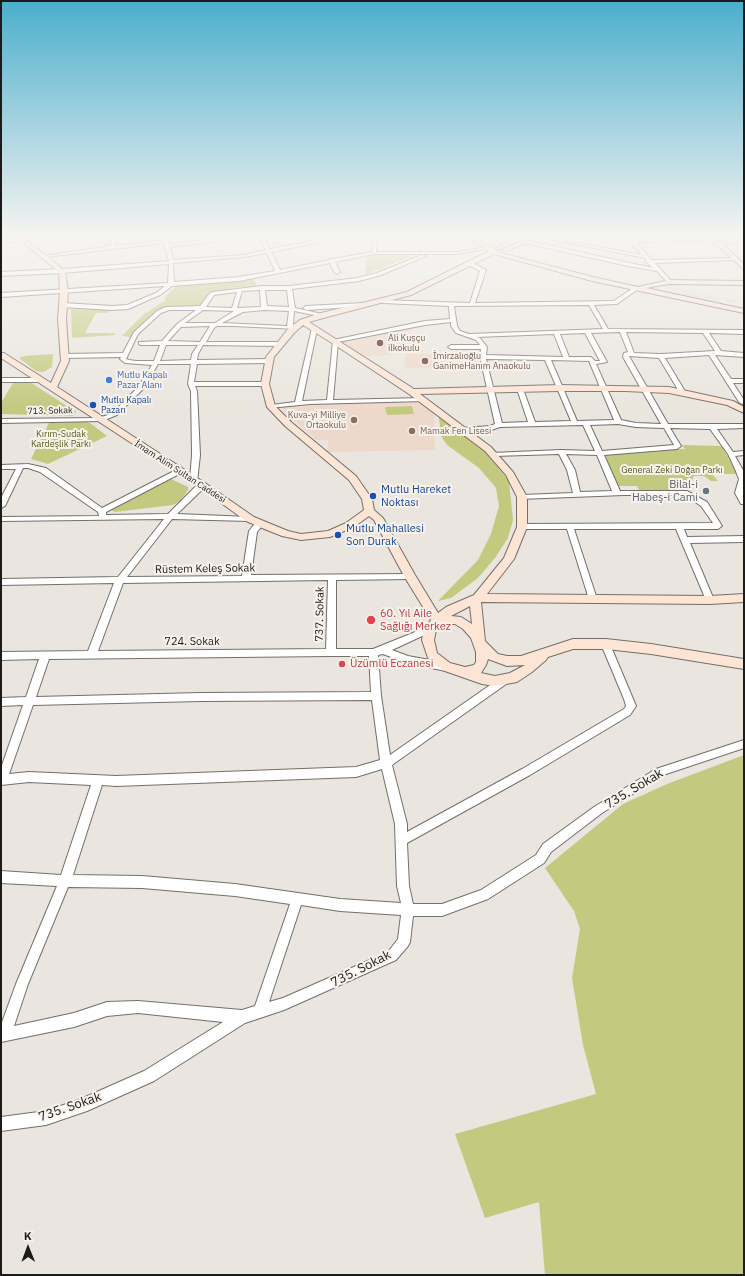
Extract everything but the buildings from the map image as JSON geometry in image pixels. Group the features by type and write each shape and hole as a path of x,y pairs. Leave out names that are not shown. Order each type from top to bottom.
{"street":[{"path":"1,294 15,294"},
{"path":"53,387 65,361 64,294"},
{"path":"63,305 112,308 128,307 159,294"},
{"path":"100,420 115,414 128,403 142,387 156,363 164,343 178,325 202,308 212,294 215,294"},
{"path":"234,309 239,294"},
{"path":"263,294 264,308"},
{"path":"290,294 296,326"},
{"path":"411,294 324,315 296,326 279,344 270,357 266,384 271,407 353,478 367,499 369,511 378,518 410,576 433,624"},
{"path":"472,305 476,294"},
{"path":"383,301 472,305 615,303 628,294"},
{"path":"662,294 744,311"},
{"path":"692,294 744,304"},
{"path":"590,303 607,331"},
{"path":"270,361 136,364 127,362 124,359 136,333 159,312 168,308 242,310 264,308 292,309 368,304"},
{"path":"451,304 458,332 478,339 484,347 483,357 499,425"},
{"path":"292,309 324,315"},
{"path":"92,654 119,582 198,482 194,391 191,384 195,354 214,326 228,316 242,310"},
{"path":"335,341 425,323 454,320"},
{"path":"178,325 214,326 234,324 296,326 314,329 335,341 412,392 493,454 510,474 522,497 522,527 509,559 477,599 479,643 494,658 507,661 521,661 573,644 606,644 651,649 744,664"},
{"path":"298,403 314,329"},
{"path":"622,330 632,354"},
{"path":"468,335 622,330 744,332"},
{"path":"587,331 604,362 592,362"},
{"path":"556,332 567,359"},
{"path":"705,332 719,353"},
{"path":"330,401 335,341"},
{"path":"142,343 279,344"},
{"path":"451,347 484,347"},
{"path":"711,353 743,404"},
{"path":"493,454 561,452 600,453 677,447 678,446 626,357 626,354 661,356 719,353 743,356"},
{"name":"İmam Alim Sultan Caddesi","path":"1,355 19,364 100,420 180,470 250,519 286,534 296,536 330,534 350,525 369,511"},
{"path":"64,356 125,355"},
{"path":"661,356 683,393"},
{"path":"483,357 591,359 618,422"},
{"path":"547,358 575,423"},
{"path":"1,380 41,380"},
{"path":"728,381 744,381"},
{"path":"191,384 266,384"},
{"path":"412,392 560,388 644,389 683,393 730,403 743,404"},
{"path":"520,389 532,424"},
{"path":"271,407 298,403 330,401 423,400"},
{"name":"713. Sokak","path":"1,421 100,420"},
{"path":"463,430 491,428 499,425 618,422 636,425 666,426 744,426"},
{"path":"586,423 617,493"},
{"path":"712,427 731,454 743,479 739,493 744,502"},
{"path":"561,452 571,470 577,495"},
{"path":"731,454 744,453"},
{"path":"1,467 28,466 43,470 102,514"},
{"path":"1,506 20,467"},
{"path":"102,514 180,470"},
{"path":"522,497 617,493 687,493 704,504 718,526 570,528 522,527"},
{"path":"1,519 102,514 250,519"},
{"path":"246,579 253,531 260,523"},
{"path":"679,526 710,600"},
{"path":"570,528 594,599"},
{"path":"684,540 744,540"},
{"name":"Rüstem Keleş Sokak","path":"1,582 119,582 410,576"},
{"name":"737. Sokak","path":"331,652 332,577"},
{"path":"446,667 432,655 428,640 433,624 450,610 477,599 710,600 744,598"},
{"path":"433,624 458,620 467,626 476,636 482,652 482,662 478,669 465,672"},
{"name":"724. Sokak","path":"1,656 331,652 373,653 383,650 433,624"},
{"path":"401,841 526,772 626,712 631,706 629,699 606,644"},
{"path":"383,650 407,659 446,667 465,672 482,679 495,681 513,678 528,669 546,654"},
{"path":"1,877 65,881 150,882 235,890 297,900 408,910 403,886 401,824 386,763 376,696 373,653"},
{"path":"45,656 1,780 29,777 116,781 356,772 386,763 506,679"},
{"path":"1,702 201,697 376,696"},
{"name":"735. Sokak","path":"1,1124 46,1118 82,1106 142,1079 242,1017 298,998 392,956 404,942 408,910 442,910 484,895 540,859 547,848 598,810 660,772 744,744"},
{"path":"2,1035 65,881 98,780"},
{"path":"260,1011 297,900"},
{"path":"2,1035 74,1020 107,1009 138,1007 242,1017"}],"shaded area":[{"path":"674,294 702,294 737,301 737,303 718,299 717,301 723,302 722,304 716,303 715,305 733,309 732,311 661,295 680,295"},
{"name":"Ali Kuşçu ilkokulu","path":"410,328 412,338 421,347 378,357 374,355 363,357 343,344 343,342"},
{"name":"İmirzalıoğlu GanimeHanım Anaokulu","path":"405,354 444,354 446,369 405,368"},
{"path":"418,402 434,413 435,450 328,452 328,440 316,440 280,407 311,404"}],"green space":[{"path":"168,294 210,294 204,300 202,306 173,306 159,309 151,315 130,337 122,336 144,314 166,300 164,298"},
{"path":"71,309 110,310 108,313 96,313 85,333 113,333 116,335 72,338"},
{"path":"53,354 52,367 43,372 36,371 19,358 24,356"},
{"path":"30,382 76,412 73,416 1,414 1,403 13,383"},
{"path":"412,406 414,414 387,415 385,407"},
{"path":"441,416 483,450 509,481 513,520 508,538 495,558 478,578 451,598 438,601 478,560 491,534 499,506 496,488 479,468 447,445 441,436 439,418"},
{"name":"Kırım-Sudak Kardeşlik Parkı","path":"49,423 90,423 107,436 48,464 31,459"},
{"name":"General Zeki Doğan Parkı","path":"682,445 722,446 737,474 712,474 718,481 711,481 704,476 694,476 687,490 639,490 637,486 618,486 603,450 685,449"},
{"path":"171,479 188,487 188,490 180,501 173,505 115,512 111,510"},
{"path":"744,755 744,1275 545,1275 539,1202 485,1218 455,1134 596,1094 583,1045 572,978 580,929 574,911 545,868 623,804 667,784"}],"place":[{"name":"Ali Kuşçu ilkokulu","path":"380,343"},
{"name":"İmirzalıoğlu GanimeHanım Anaokulu","path":"425,361"},
{"name":"Mutlu Kapalı Pazar Alanı","path":"109,380"},
{"name":"Mutlu Kapalı Pazarı","path":"93,405"},
{"name":"Kuva-yi Milliye Ortaokulu","path":"354,420"},
{"name":"Mamak Fen Lisesi","path":"412,431"},
{"name":"Bilal-i Habeş-i Cami","path":"706,491"},
{"name":"Mutlu Hareket Noktası","path":"373,496"},
{"name":"Mutlu Mahallesi Son Durak","path":"338,535"},
{"name":"60. Yıl Aile Sağlığı Merkez","path":"371,620"},
{"name":"Üzümlü Eczanesi","path":"342,664"}]}
